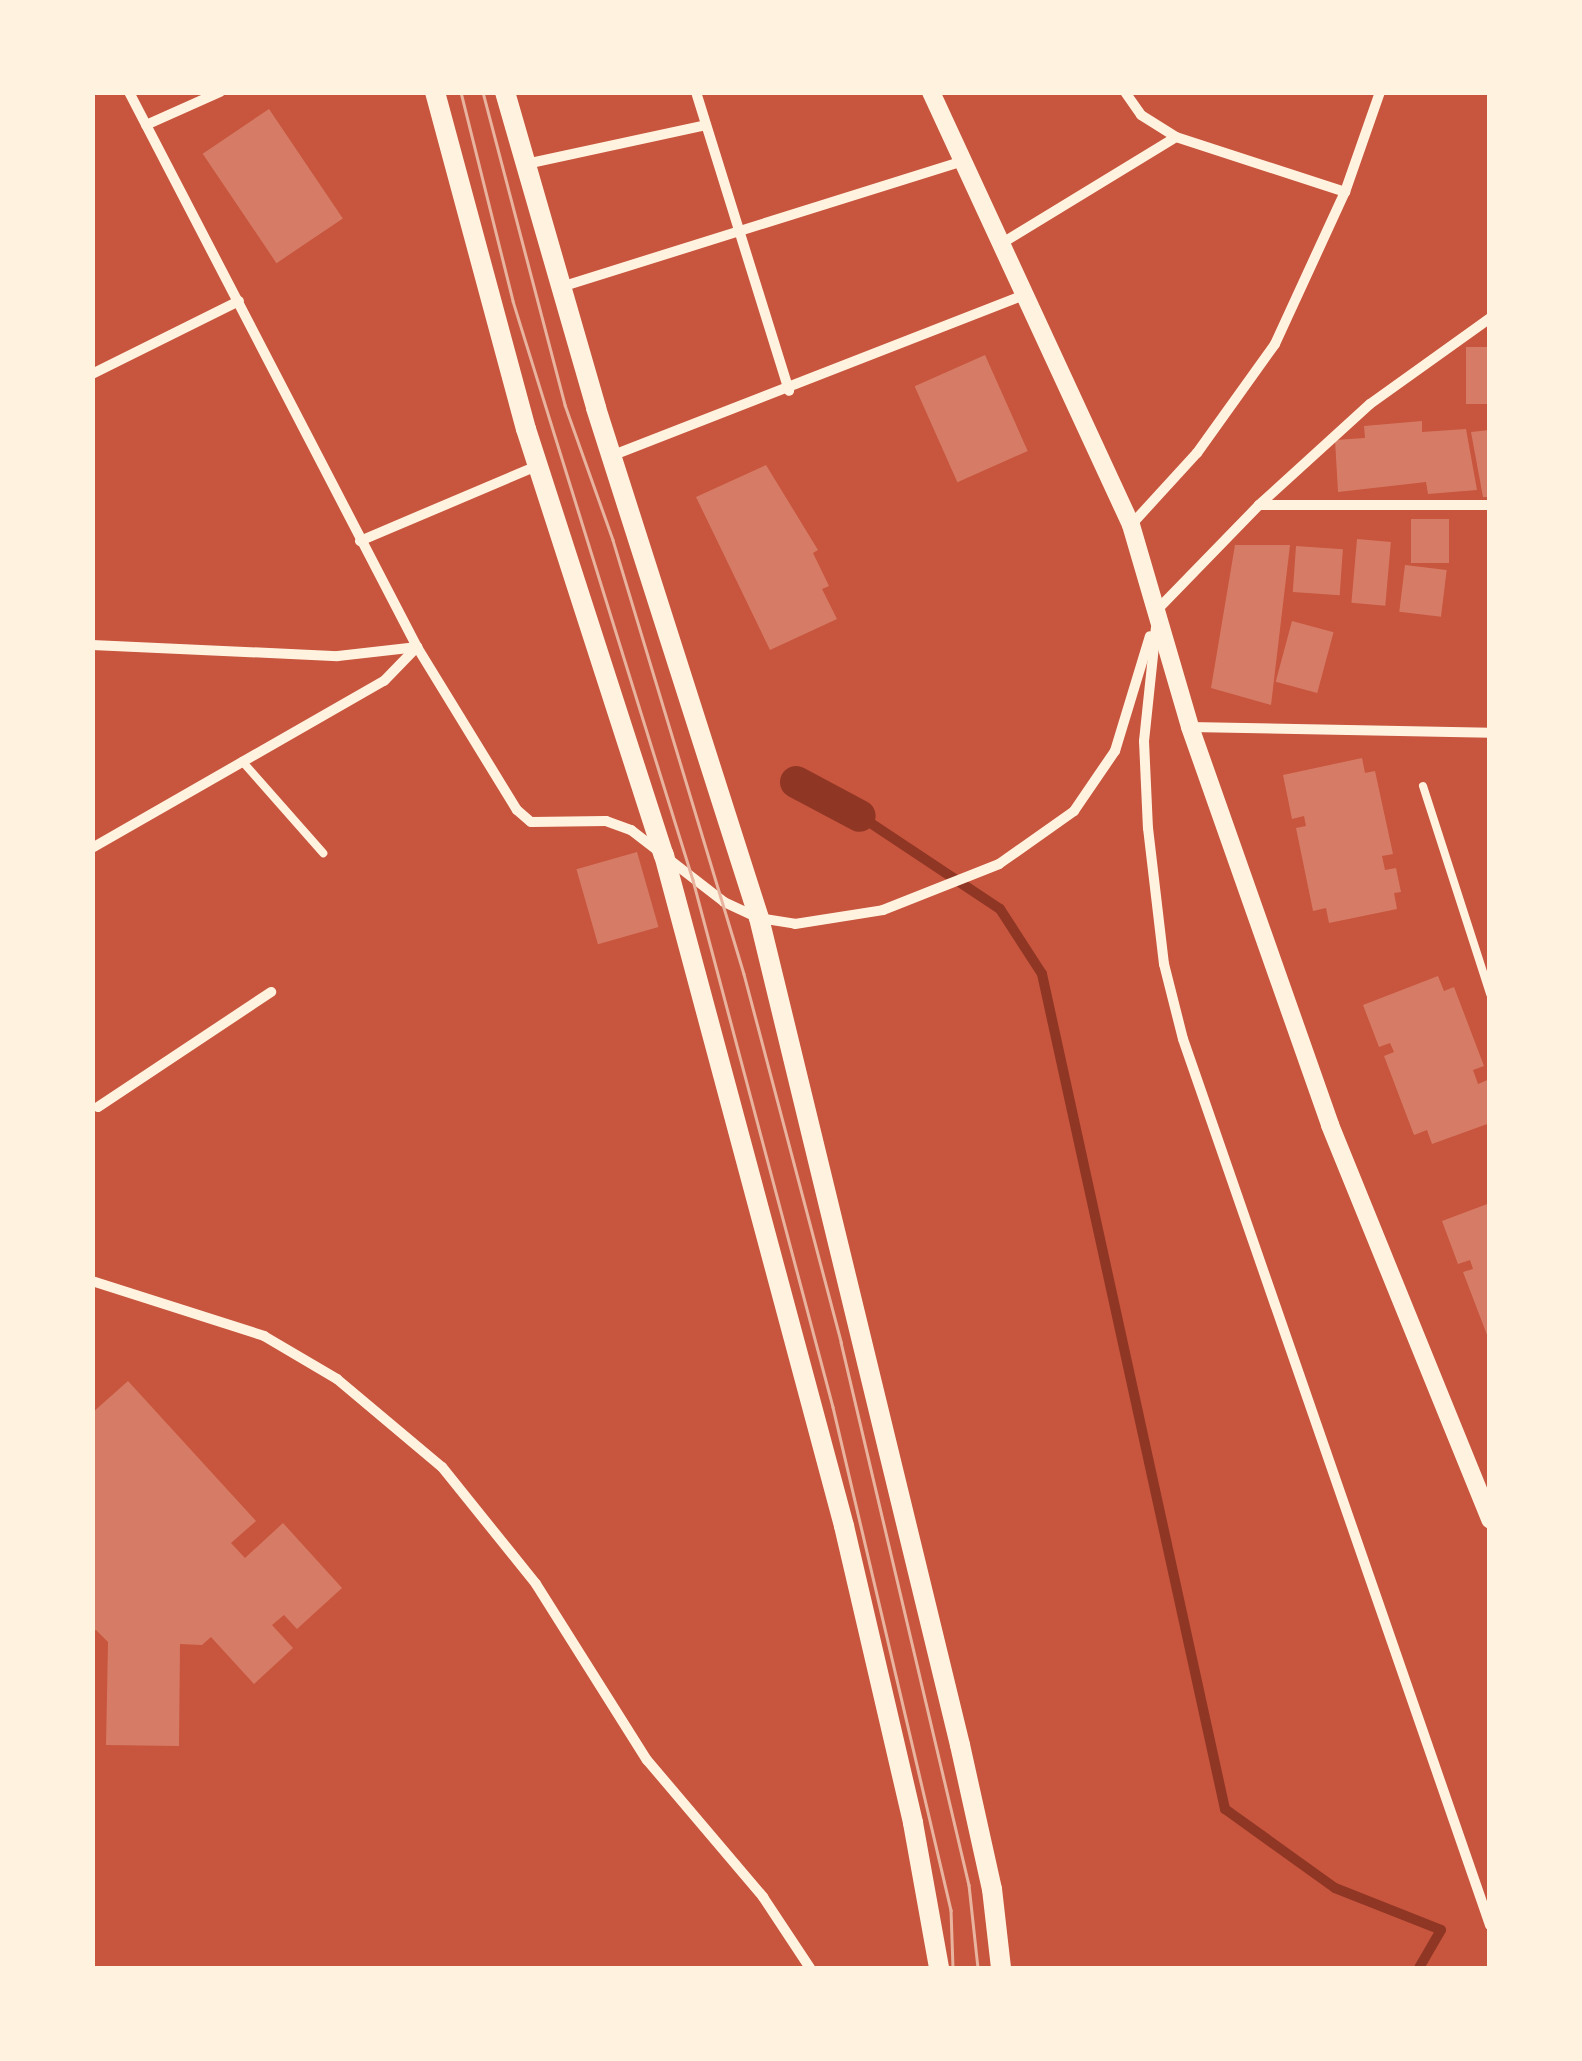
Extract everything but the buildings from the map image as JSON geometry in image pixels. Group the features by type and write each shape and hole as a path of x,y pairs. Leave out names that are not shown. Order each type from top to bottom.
{"main road":[{"path":"435,92 538,466 664,855 844,1526 917,1842 939,1968"},
{"path":"506,92 523,164 611,456 760,918 960,1745 992,1889 1001,1968"}],"street":[{"path":"129,92 417,647 516,810 549,827 606,821 664,855 724,902 760,918 831,922 926,895 999,864 1074,811 1115,750 1157,609 1259,505 1370,404 1490,318"},
{"path":"146,125 220,92"},
{"path":"696,92 789,391"},
{"path":"931,92 1131,525 1190,727 1392,1291 1490,1520"},
{"path":"1125,92 1142,115 1176,137 1345,192"},
{"path":"1131,525 1197,453 1275,344 1345,192 1380,92"},
{"path":"523,164 706,125"},
{"path":"999,246 1176,137"},
{"path":"560,287 961,162"},
{"path":"611,456 789,391 1023,295"},
{"path":"92,374 239,301"},
{"path":"360,540 538,466"},
{"path":"1259,505 1490,506"},
{"path":"1157,609 1144,741 1148,828 1164,964 1178,1020 1490,1925"},
{"path":"92,646 338,656 417,647"},
{"path":"92,848 384,680 417,647"},
{"path":"1190,727 1490,732"},
{"path":"94,1104 271,992"},
{"path":"92,1281 264,1336 337,1379 442,1467 536,1584 637,1747 763,1898 810,1968"}],"lane":[{"path":"242,760 323,853"},
{"path":"1423,786 1490,994"}],"waterway":[{"path":"796,782 860,816"},
{"path":"860,816 1000,909 1042,974 1225,1809 1335,1888 1441,1930 1419,1968"}],"tram line":[{"path":"461,92 513,301 693,880 833,1407 951,1910 953,1968"},
{"path":"483,92 565,405 613,540 744,974 841,1342 969,1885 978,1968"}]}
